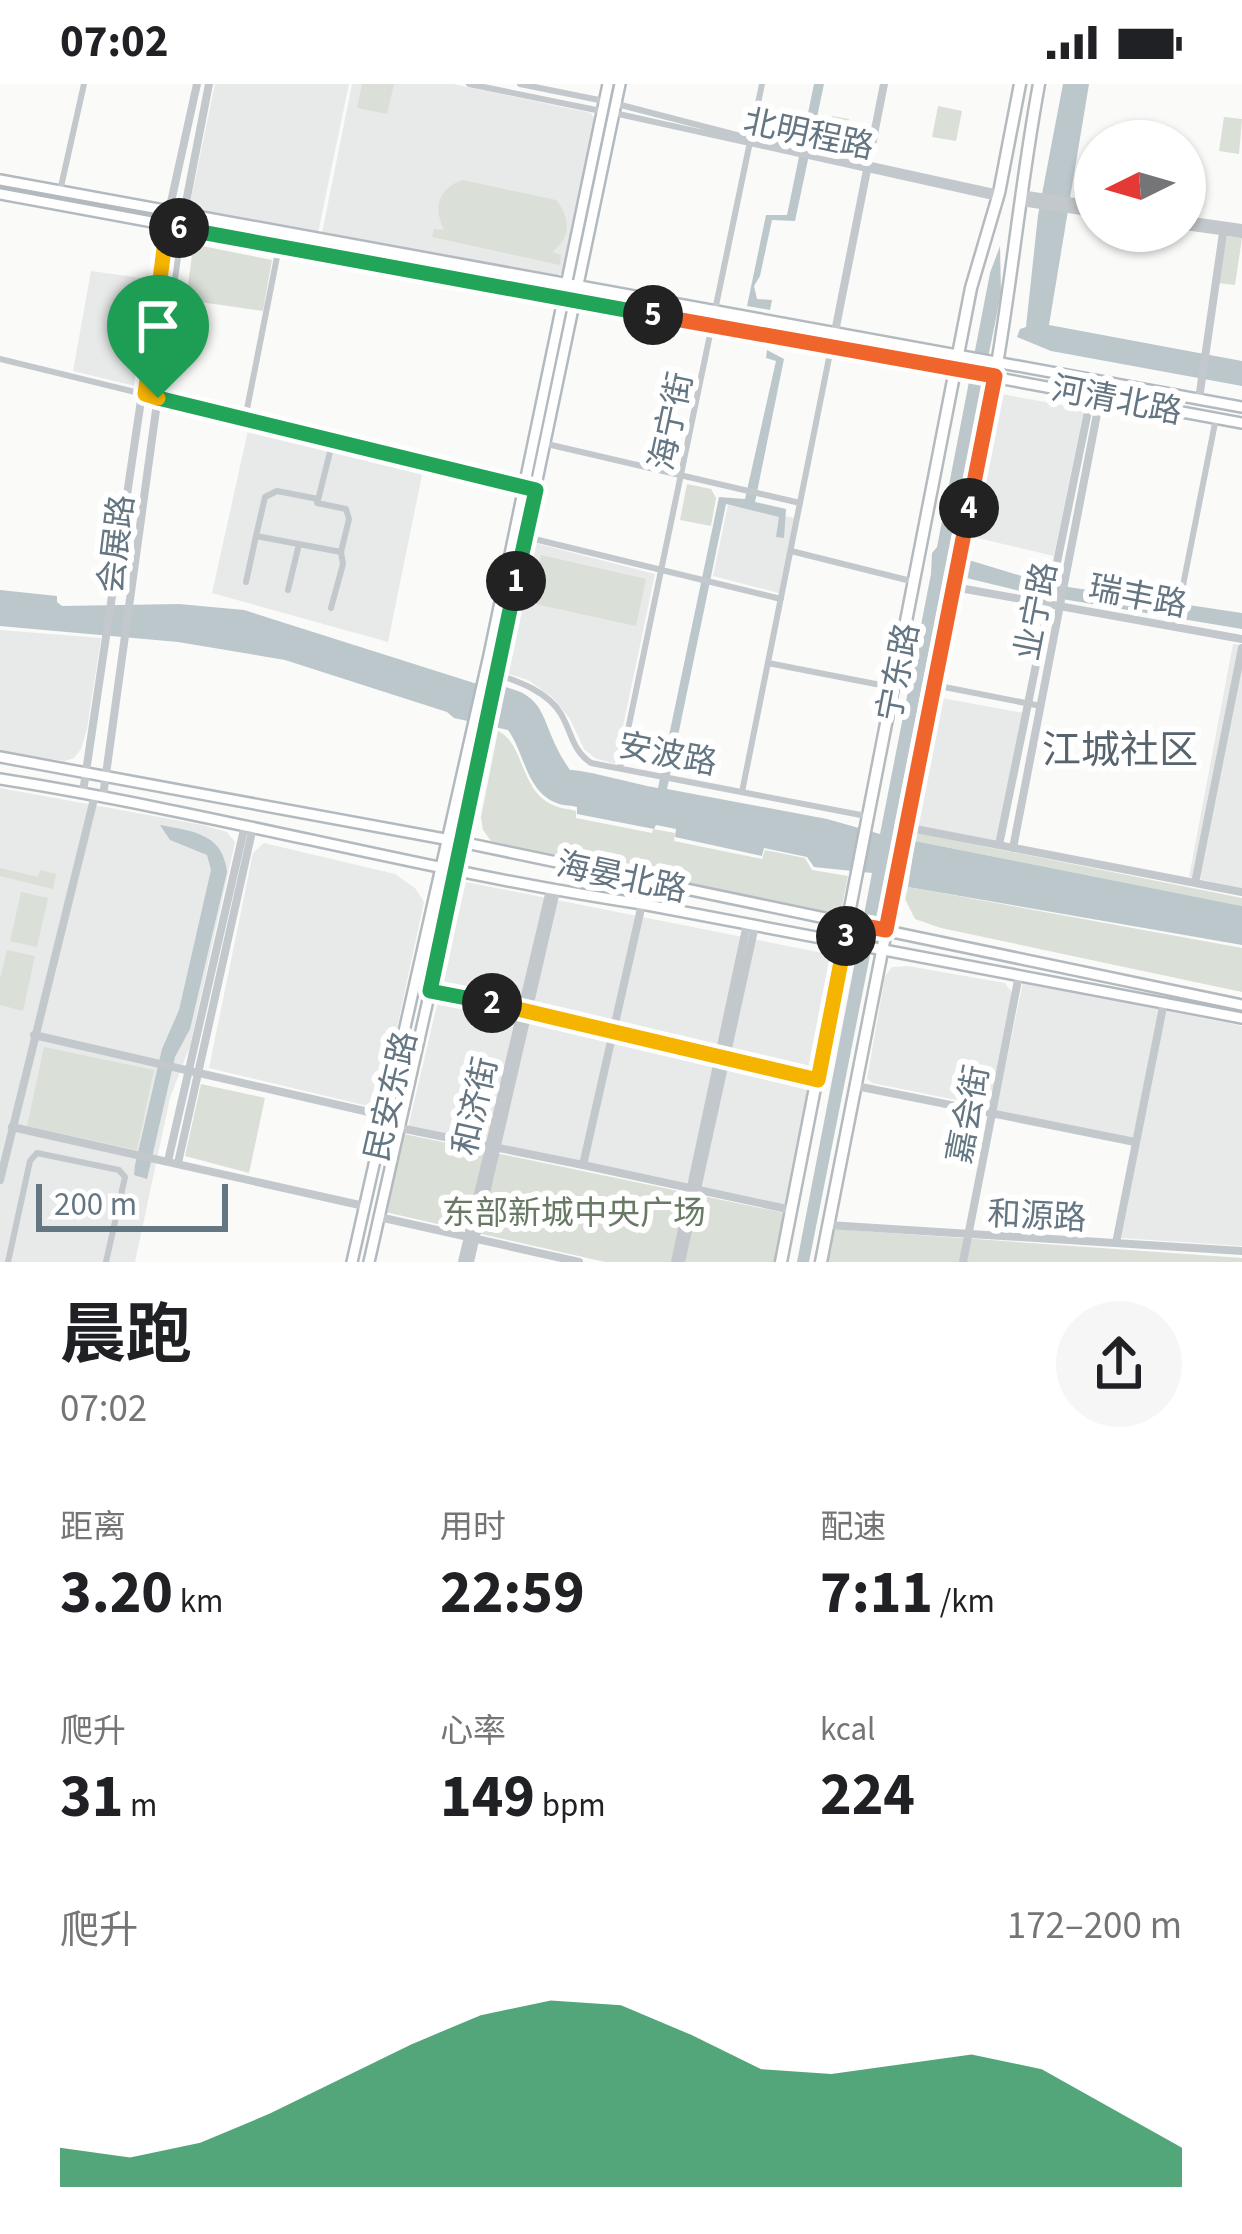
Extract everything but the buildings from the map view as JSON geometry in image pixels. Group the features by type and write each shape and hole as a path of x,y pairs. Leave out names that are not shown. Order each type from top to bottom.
{"main road":[{"path":"608,84 610,107"},
{"path":"449,868 610,107 620,84"},
{"name":"宁东路","path":"782,1262 971,288 999,195 1020,84"},
{"name":"宁东路","path":"821,1262 996,370 1039,84"},
{"name":"河清北路","path":"0,180 717,313 833,341"},
{"name":"河清北路","path":"0,194 715,326 1242,406"},
{"path":"487,691 496,674 526,537 530,488 546,443 570,301"},
{"name":"河清北路","path":"996,370 1242,423"},
{"name":"海晏北路","path":"0,757 455,841 1242,1005"},
{"name":"海晏北路","path":"0,779 93,794 553,891 1242,1018"},
{"name":"民安东路","path":"369,1262 430,991 449,868"},
{"name":"民安东路","path":"352,1262 449,868"}],"street":[{"path":"60,190 84,84"},
{"name":"会展路","path":"93,794 88,770 169,211 197,84"},
{"name":"会展路","path":"0,1180 93,794 106,774 181,228 209,84"},
{"name":"北明程路","path":"469,84 610,107"},
{"name":"北明程路","path":"520,84 751,142 999,195"},
{"name":"海宁街","path":"620,768 762,84"},
{"path":"742,792 884,84"},
{"path":"1020,198 1074,206"},
{"path":"1206,226 1242,231"},
{"path":"1197,398 1221,228"},
{"path":"245,419 279,247"},
{"path":"0,358 530,488"},
{"name":"业宁路","path":"1000,845 1099,382"},
{"name":"业宁路","path":"1013,848 1096,395"},
{"path":"1175,626 1216,418"},
{"path":"331,608 349,520 346,509 317,503 333,440"},
{"path":"546,443 800,503"},
{"path":"246,582 266,497 277,491 318,500"},
{"path":"256,536 340,552"},
{"path":"526,537 781,599"},
{"path":"289,590 299,544"},
{"path":"790,551 915,581"},
{"name":"瑞丰路","path":"954,586 1242,639"},
{"path":"1195,883 1242,649"},
{"path":"768,663 894,688"},
{"name":"安波路","path":"496,674 550,701 586,759 869,817"},
{"path":"934,685 1041,706"},
{"path":"173,1162 249,826"},
{"path":"905,827 1242,892"},
{"name":"和济街","path":"466,1262 553,891"},
{"path":"583,1165 642,904"},
{"path":"678,1262 751,925"},
{"name":"嘉会街","path":"963,1262 1019,975"},
{"path":"430,991 818,1080"},
{"path":"1116,1243 1164,1002"},
{"path":"34,1035 386,1116"},
{"path":"856,1086 1135,1142"},
{"path":"12,1126 364,1206"},
{"path":"400,1128 792,1210"},
{"path":"8,1262 30,1161 37,1153 119,1171 125,1177 106,1262"},
{"path":"380,1216 579,1262"},
{"name":"和源路","path":"829,1226 1242,1251"}],"shaded area":[{"path":"215,84 349,84 318,233 189,209"},
{"path":"352,84 453,84 591,113 595,120 562,273 552,278 322,233"},
{"path":"814,84 824,84 795,221 772,220 754,286 757,299 772,300 770,310 747,306 766,215 787,215"},
{"path":"1063,84 1089,84 1083,120 1074,120 1074,174 1049,325 1242,361 1242,386 1051,351 1017,337 1026,327 1038,215"},
{"path":"1000,246 1001,293 949,554 1048,584 1242,613 1242,629 944,576 894,828 897,838 890,876 885,880 809,1262 797,1262 872,873 814,867 807,857 764,848 762,856 675,837 676,829 577,814 577,807 559,804 540,791 508,730 454,718 285,660 178,642 0,626 0,590 57,596 62,606 179,604 244,610 474,683 519,691 539,708 570,770 658,788 719,497 745,499 776,361 766,358 767,350 784,359 755,502 786,509 784,538 776,537 779,517 726,504 667,789 827,819 880,834 932,553 937,547 990,273"},
{"path":"91,271 150,279 135,386 73,371"},
{"path":"1001,394 1084,409 1054,556 969,536"},
{"path":"249,426 423,470 388,642 212,593"},
{"path":"728,505 795,518 779,593 713,576"},
{"path":"531,542 655,574 615,764 584,749 570,719 552,697 528,680 506,673"},
{"path":"0,630 101,638 87,729 74,758 65,761 0,752"},
{"path":"1233,644 1242,645 1242,888 1189,877"},
{"path":"936,697 1024,713 997,841 910,825"},
{"path":"0,788 203,825 227,832 235,842 190,1046 170,1098 135,1262 0,1262"},
{"path":"160,825 204,836 219,849 227,872 190,1029 175,1057 147,1179 134,1175 135,1165 162,1049 179,1010 211,870 207,855 170,840"},
{"path":"915,841 1242,906 1242,945 908,887"},
{"path":"264,843 395,874 415,888 424,902 376,1108 209,1068 253,853"},
{"path":"466,882 838,956 787,1205 408,1128"},
{"path":"892,967 1005,983 1013,994 992,1101 986,1106 867,1079 885,976"},
{"path":"1023,982 1242,1026 1242,1246 1121,1238 1140,1140 996,1111"}],"green space":[{"path":"362,84 394,84 387,114 357,108"},
{"path":"938,106 962,111 956,141 932,137"},
{"path":"832,116 849,119 843,151 826,148"},
{"path":"1224,117 1242,119 1239,154 1219,151"},
{"path":"462,180 556,200 566,220 563,241 552,252 561,255 560,265 432,237 434,229 444,230 439,214 443,194"},
{"path":"1226,236 1242,238 1235,285 1218,283"},
{"path":"202,246 272,260 263,311 186,300 192,255"},
{"path":"687,484 711,489 716,498 711,526 680,520"},
{"path":"541,555 646,579 636,626 531,603"},
{"path":"498,731 514,747 536,792 545,801 576,811 576,818 675,833 674,841 762,859 765,850 805,858 812,870 848,876 842,906 836,911 815,911 491,841 481,817"},
{"path":"917,833 1242,898 1242,906 915,841"},
{"path":"0,868 38,877 40,870 56,874 53,889 0,876"},
{"path":"908,887 1242,948 1242,992 941,928 915,919 905,899"},
{"path":"21,892 48,898 37,947 10,941"},
{"path":"7,950 35,956 23,1011 0,1005"},
{"path":"44,1047 154,1070 137,1150 27,1126"},
{"path":"201,1084 265,1098 249,1173 185,1156"},
{"name":"东部新城中央广场","path":"404,1134 785,1213 777,1262 605,1262 385,1212"},
{"path":"833,1229 1242,1258 1242,1262 826,1262"}],"district":[{"name":"江城社区","path":"1120,749"}],"route":[{"path":"167,226 995,376 886,930 848,923 818,1080 430,991 536,490 158,398 145,394 167,226"}]}
